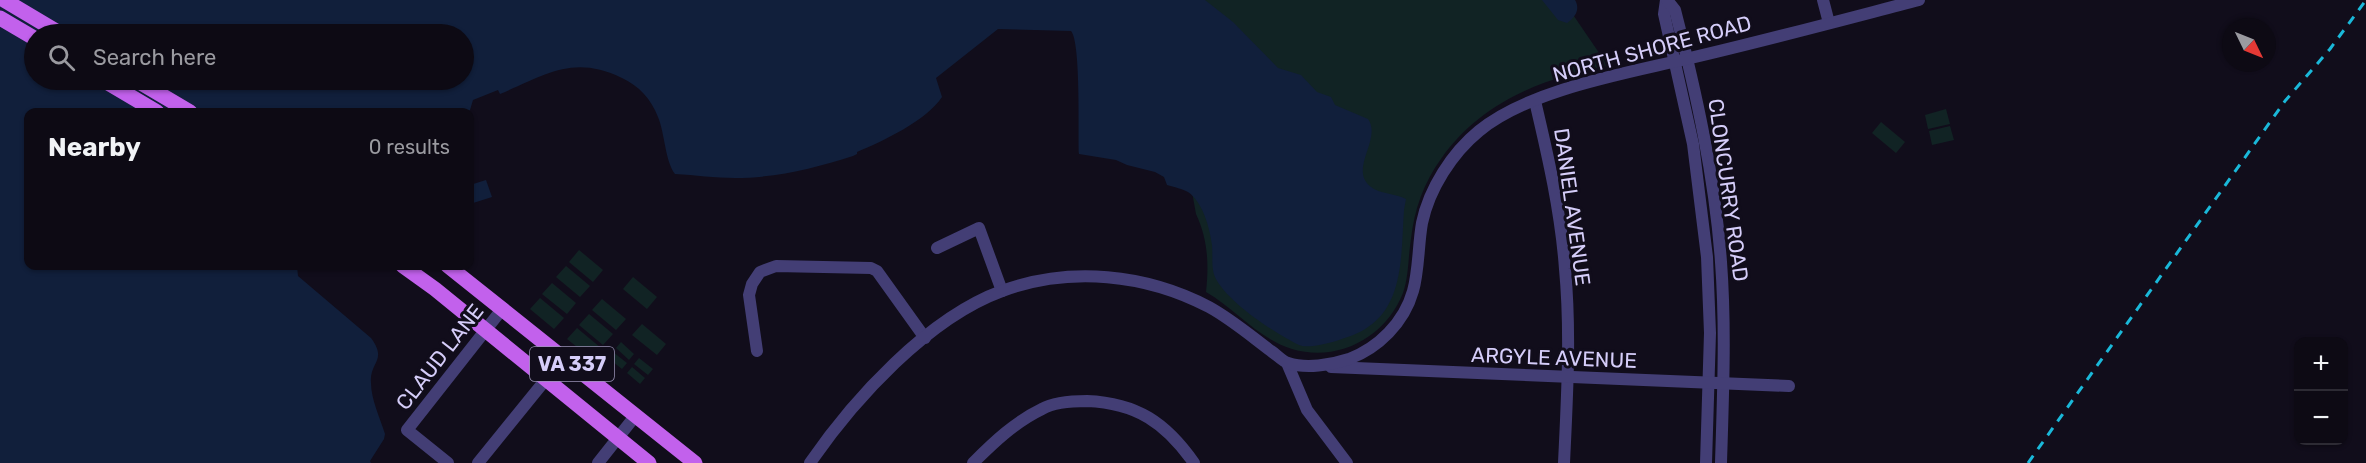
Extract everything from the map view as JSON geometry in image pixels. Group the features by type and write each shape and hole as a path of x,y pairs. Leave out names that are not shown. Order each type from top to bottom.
{"main road":[{"path":"4,0 44,24"},
{"path":"0,18 24,32"},
{"path":"120,90 150,108"},
{"path":"153,90 183,108"},
{"name":"VA 337","path":"408,270 649,463"},
{"name":"VA 337","path":"453,270 695,463"}],"street":[{"name":"CLONCURRY ROAD","path":"1667,0 1664,14 1682,60 1707,257 1721,463"},
{"path":"1823,0 1829,23"},
{"name":"NORTH SHORE ROAD","path":"1287,363 1318,366 1344,360 1377,343 1399,320 1413,290 1422,222 1429,201 1456,154 1481,129 1506,114 1570,87 1919,0"},
{"name":"DANIEL AVENUE","path":"1535,101 1551,176 1565,269 1567,378 1564,463"},
{"path":"937,248 979,228 1002,291"},
{"path":"757,351 749,295 752,284 760,272 776,266 871,268 877,271 924,338"},
{"path":"810,463 857,402 924,338 967,308 1002,291 1078,276 1148,283 1166,288 1209,307 1287,363 1307,410 1347,463"},
{"name":"CLAUD LANE","path":"448,463 407,430 503,308"},
{"path":"1377,343 1373,353 1376,364 1383,371"},
{"path":"478,463 564,357"},
{"name":"ARGYLE AVENUE","path":"1318,366 1383,371 1789,386"},
{"name":"CLONCURRY ROAD","path":"1706,463 1717,384"},
{"path":"973,463 1002,434 1043,408 1075,401 1111,402 1140,411 1179,442 1194,463"},
{"path":"598,463 636,415"}],"shaded area":[{"path":"1157,0 1563,0 1608,66 1537,85 1494,108 1457,139 1435,168 1417,207 1412,228 1405,287 1395,309 1373,334 1358,343 1343,349 1309,352 1292,349 1269,338 1206,292 1205,243 1196,214"},
{"path":"1946,109 1950,124 1928,129 1925,115"},
{"path":"1881,122 1905,142 1896,153 1872,133"},
{"path":"1950,126 1954,140 1932,145 1929,131"},
{"path":"579,250 603,270 593,282 569,262"},
{"path":"566,266 590,286 580,297 556,277"},
{"path":"633,277 657,297 647,309 623,289"},
{"path":"552,283 576,303 567,314 542,294"},
{"path":"540,298 564,318 554,329 530,309"},
{"path":"602,299 626,319 616,330 592,310"},
{"path":"589,314 613,334 603,345 579,325"},
{"path":"642,324 666,344 657,355 632,335"},
{"path":"577,328 601,348 592,359 567,339"},
{"path":"621,342 634,354 629,360 616,348"},
{"path":"613,352 627,363 622,369 608,358"},
{"path":"639,358 653,369 648,375 634,364"},
{"path":"632,367 645,378 640,384 627,373"}],"water":[{"path":"0,0 1205,0 1233,22 1278,68 1301,75 1317,92 1331,97 1335,105 1368,119 1371,136 1363,165 1366,182 1378,191 1406,199 1399,274 1389,304 1380,317 1365,329 1350,336 1324,344 1303,346 1277,333 1252,316 1221,286 1214,273 1212,245 1207,224 1202,209 1193,196 1186,191 1167,185 1164,177 1155,172 1116,160 1079,154 1078,69 1071,31 998,29 936,78 942,97 935,106 915,122 853,156 795,172 750,178 675,174 669,162 658,117 648,99 639,89 622,78 589,68 574,68 545,74 500,94 498,90 473,100 471,108 24,108 24,270 297,270 298,276 371,338 376,346 378,357 371,376 371,389 385,434 371,463 0,463"},
{"path":"1542,0 1575,0 1577,10 1567,23 1558,20"},
{"path":"486,180 492,197 474,203 474,184"}],"railway":[{"path":"2028,463 2285,101 2330,49 2366,0"}]}
